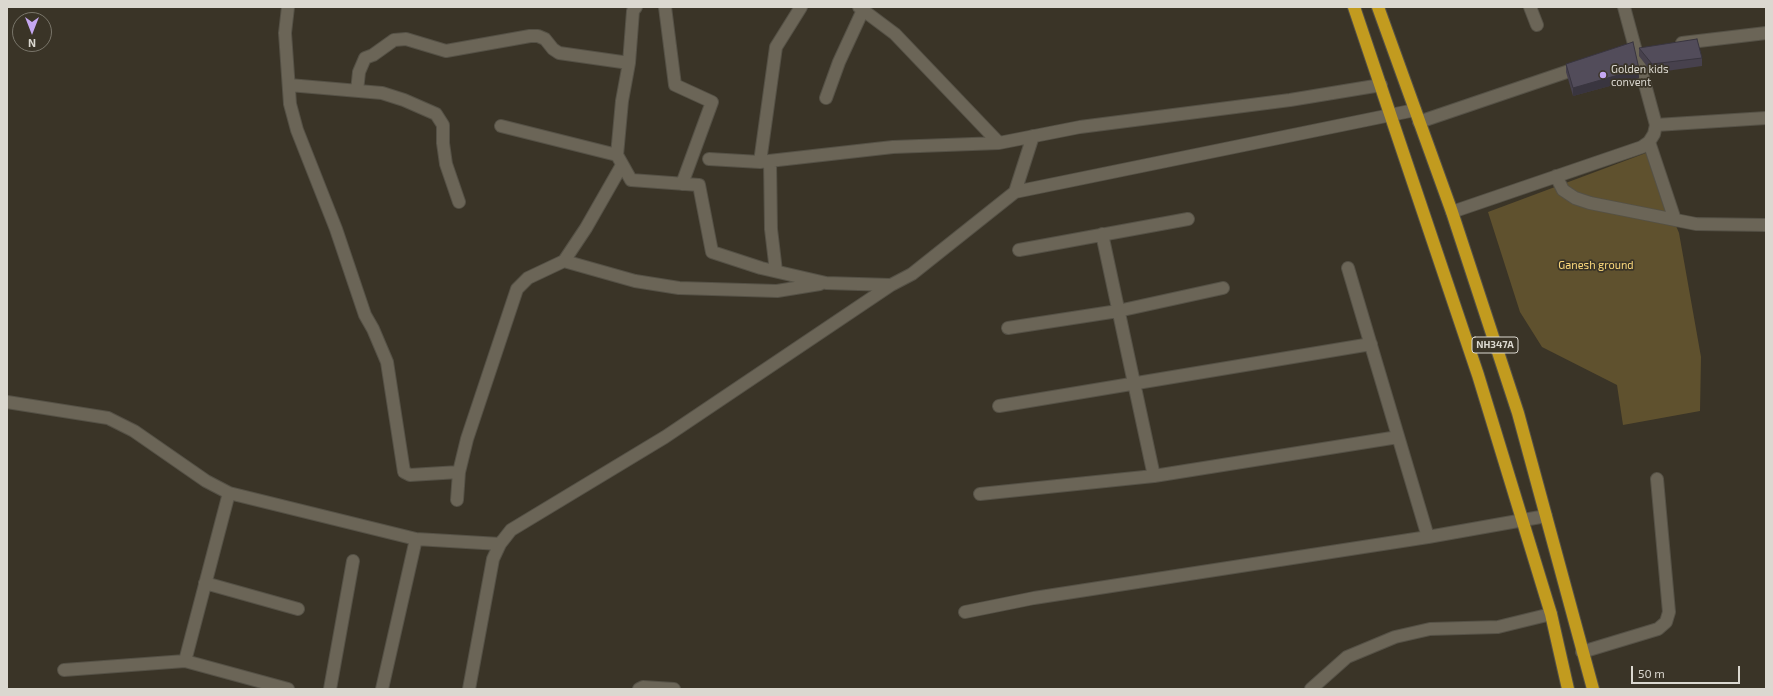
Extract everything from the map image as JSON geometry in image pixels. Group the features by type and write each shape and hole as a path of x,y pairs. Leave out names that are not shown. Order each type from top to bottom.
{"highway":[{"name":"NH347A","path":"1354,7 1478,376 1552,614 1568,689"},
{"name":"NH347A","path":"1378,7 1452,212 1518,413 1593,689"}],"street":[{"path":"288,7 285,33 290,104 296,130 336,229 364,315 373,329 387,362 404,472 410,475 459,472"},
{"path":"457,500 459,472 479,403 517,289 528,278 564,261 586,228 620,160 622,101 629,63 634,11 636,7"},
{"path":"665,7 675,85 712,102 682,184"},
{"path":"776,271 765,162 776,47 801,7"},
{"path":"1530,7 1537,25"},
{"path":"1452,212 1642,147 1649,142 1656,125 1624,7"},
{"path":"826,98 861,8 895,34 999,143"},
{"path":"1667,45 1766,33"},
{"path":"357,91 359,72 365,58 373,55 394,40 406,39 446,51 530,36 538,36 545,39 552,49 559,53 629,63"},
{"path":"1419,122 1596,62"},
{"path":"709,159 765,162 893,147 999,143 1080,127 1290,100 1381,85"},
{"path":"289,86 382,93 404,100 436,114 443,125 443,143 446,164 459,202"},
{"path":"470,689 493,559 500,544 511,530 665,437 891,285 918,270 1015,192 1415,110"},
{"path":"1656,125 1766,118"},
{"path":"501,126 620,160 631,180 699,185 712,252 776,271 826,283"},
{"path":"1015,192 1033,136"},
{"path":"1649,142 1675,220"},
{"path":"1556,176 1563,190 1575,198 1696,224 1766,225"},
{"path":"1019,250 1188,219"},
{"path":"1102,234 1154,476"},
{"path":"564,261 635,281 679,288 777,291 826,283 891,285"},
{"path":"1348,268 1428,537"},
{"path":"1008,328 1118,311 1223,288"},
{"path":"999,406 1370,344"},
{"path":"7,402 108,418 134,431 206,481 229,493 416,539 500,544"},
{"path":"980,494 1154,476 1398,437"},
{"path":"1582,652 1658,630 1666,622 1669,612 1656,479"},
{"path":"185,661 229,493"},
{"path":"965,612 1042,596 1428,537 1546,516"},
{"path":"382,689 416,539"},
{"path":"330,689 353,561"},
{"path":"205,583 298,609"},
{"path":"1311,689 1347,657 1395,637 1430,630 1498,627 1552,614"},
{"path":"64,670 185,661 288,689"},
{"path":"639,689 644,687 662,687 674,689"}],"green space":[{"name":"Ganesh ground","path":"1646,153 1679,233 1701,357 1700,411 1623,425 1617,385 1542,347 1520,312 1488,212"}],"building":[{"path":"1697,39 1702,58 1652,64 1639,48"},
{"name":"Golden kids convent","path":"1633,42 1639,69 1573,88 1566,64"}],"place":[{"name":"Golden kids convent","path":"1603,75"}]}
